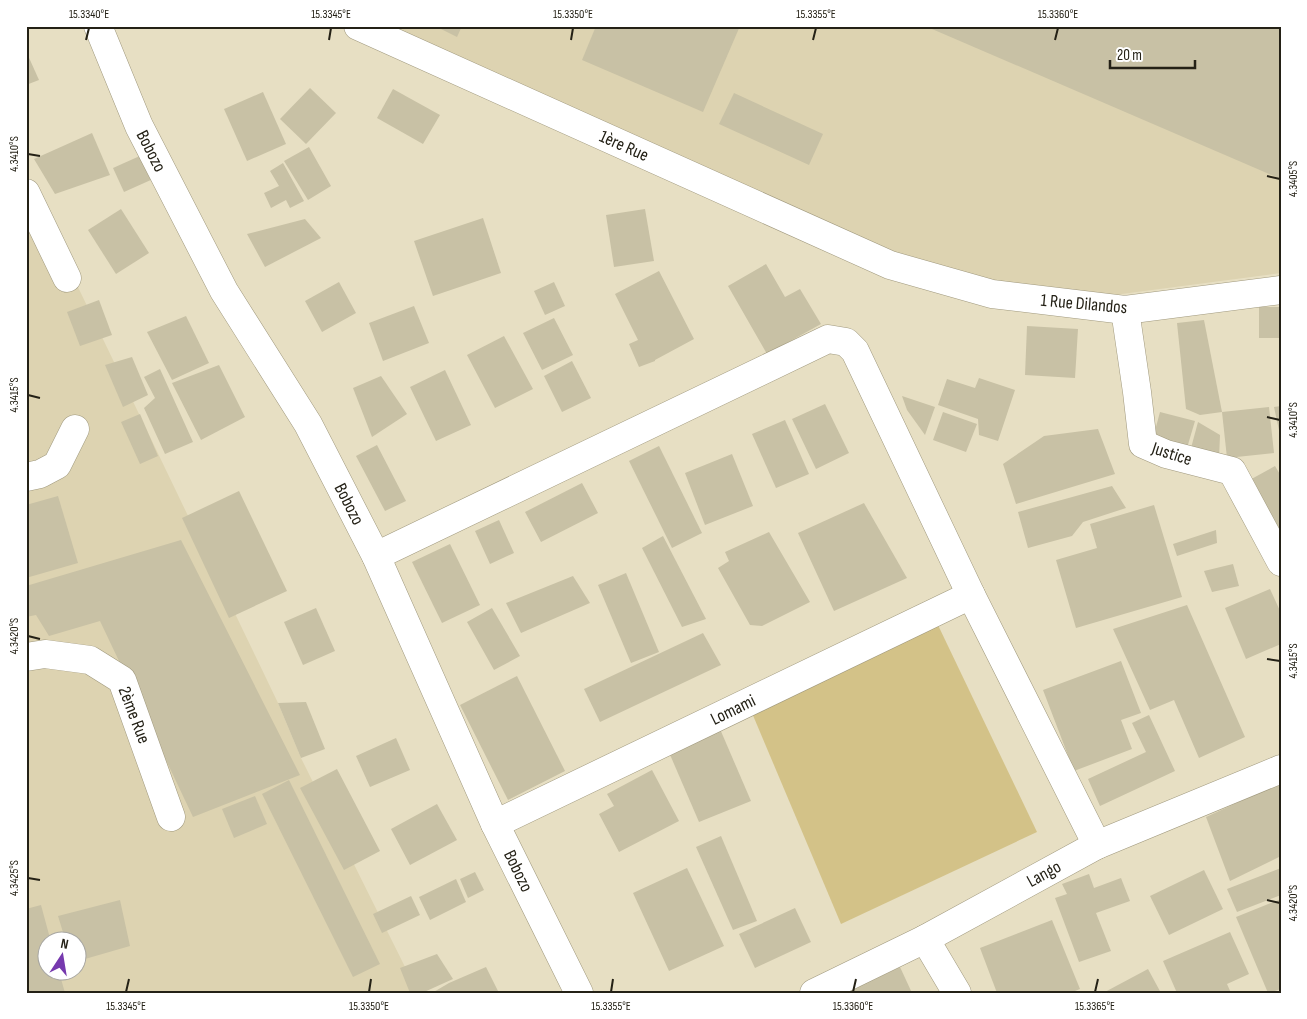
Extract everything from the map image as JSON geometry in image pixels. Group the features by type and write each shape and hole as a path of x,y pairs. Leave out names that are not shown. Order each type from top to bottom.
{"street":[{"name":"Bobozo","path":"98,26 139,126 224,291 308,424 376,556 495,824 579,993"},
{"name":"1ère Rue","path":"358,26 890,265"},
{"path":"26,193 67,278"},
{"name":"1 Rue Dilandos","path":"890,265 992,294 1125,310 1281,290"},
{"name":"Justice","path":"1125,310 1143,444 1166,454 1232,471 1281,562"},
{"path":"376,556 828,339 846,342 855,351 971,595 1097,845"},
{"path":"26,477 40,474 57,464 75,429"},
{"name":"Lomami","path":"495,824 971,595"},
{"name":"2ème Rue","path":"26,657 45,654 90,660 122,680 171,817"},
{"name":"Lango","path":"814,993 925,939 1097,845 1281,769"},
{"path":"925,939 957,993"}],"shaded area":[{"path":"363,26 1281,26 1281,273 1099,297 905,268"},
{"path":"26,179 278,703 301,758 418,993 26,993"},
{"path":"937,623 1037,832 841,924 752,713"}],"building":[{"path":"435,26 462,26 457,37"},
{"path":"596,26 740,26 703,112 582,60"},
{"path":"925,26 1281,26 1281,179"},
{"path":"26,51 39,80 26,85"},
{"path":"310,88 336,113 306,144 280,119"},
{"path":"393,89 440,115 423,144 377,118"},
{"path":"263,92 286,144 247,161 224,109"},
{"path":"734,93 823,134 809,165 719,124"},
{"path":"92,133 110,175 55,194 34,159"},
{"path":"309,147 331,186 308,200 284,161"},
{"path":"142,155 153,179 124,192 113,168"},
{"path":"283,163 304,201 290,208 286,200 271,208 264,193 279,186 270,171"},
{"path":"121,209 149,253 116,274 88,230"},
{"path":"645,209 654,261 614,267 606,215"},
{"path":"483,218 501,273 433,296 414,241"},
{"path":"305,219 321,238 265,267 247,234"},
{"path":"766,264 785,297 800,289 821,324 767,354 728,286"},
{"path":"659,271 694,339 655,361 639,367 629,344 638,340 615,294"},
{"path":"339,282 356,313 322,332 305,301"},
{"path":"554,282 565,306 545,315 534,291"},
{"path":"99,300 112,335 80,346 67,312"},
{"path":"414,306 429,343 383,361 369,323"},
{"path":"1259,307 1281,307 1281,338 1259,338"},
{"path":"186,316 209,363 172,380 147,332"},
{"path":"554,318 573,355 542,370 523,333"},
{"path":"1204,320 1222,412 1200,415 1186,409 1177,323"},
{"path":"1027,326 1078,329 1075,378 1025,375"},
{"path":"504,336 533,389 495,408 467,355"},
{"path":"132,357 148,395 123,407 105,365"},
{"path":"572,361 591,398 562,412 544,376"},
{"path":"219,365 245,417 201,440 172,383"},
{"path":"160,369 193,442 165,454 144,408 155,398 144,377"},
{"path":"445,370 471,425 436,441 410,387"},
{"path":"381,376 407,414 372,437 353,388"},
{"path":"979,378 1015,390 998,441 979,435 978,419 938,405 947,379 975,388"},
{"path":"902,396 935,407 925,435 907,410"},
{"path":"825,404 849,453 816,469 792,419"},
{"path":"1281,406 1281,435 1280,435 1274,407"},
{"path":"1269,407 1274,453 1227,458 1222,412"},
{"path":"943,412 977,424 966,452 933,440"},
{"path":"1160,412 1195,421 1187,448 1153,438"},
{"path":"140,414 158,456 140,464 121,422"},
{"path":"785,420 809,474 776,488 752,434"},
{"path":"1198,422 1220,435 1219,459 1191,448"},
{"path":"1098,429 1115,474 1016,504 1003,464 1044,436"},
{"path":"377,445 406,501 385,511 356,456"},
{"path":"659,446 702,533 672,548 629,461"},
{"path":"732,454 753,506 705,525 685,473"},
{"path":"1275,466 1281,476 1281,538 1246,482"},
{"path":"582,483 598,513 541,542 525,512"},
{"path":"1112,486 1126,508 1083,522 1072,536 1028,548 1018,512"},
{"path":"239,491 287,591 229,618 182,518"},
{"path":"58,496 78,563 26,578 26,505"},
{"path":"864,503 907,578 834,611 798,533"},
{"path":"1154,505 1182,597 1076,628 1056,560 1097,548 1090,524"},
{"path":"499,520 514,553 490,564 475,531"},
{"path":"1216,530 1217,543 1177,556 1173,544"},
{"path":"769,532 810,602 762,626 750,625 718,568 729,561 725,552"},
{"path":"663,536 706,619 682,627 642,548"},
{"path":"181,540 300,775 193,817 100,621 49,636 36,615 26,617 26,586"},
{"path":"450,544 480,605 442,623 412,562"},
{"path":"1233,564 1239,586 1212,592 1204,571"},
{"path":"626,573 659,652 631,663 598,585"},
{"path":"573,576 590,603 521,633 506,603"},
{"path":"1270,589 1281,613 1281,644 1246,659 1225,608"},
{"path":"1187,605 1245,737 1199,758 1174,700 1150,710 1113,629"},
{"path":"316,608 335,651 303,665 284,622"},
{"path":"492,608 520,656 494,670 467,622"},
{"path":"703,633 721,665 600,722 584,689"},
{"path":"1121,661 1141,713 1121,720 1132,749 1074,771 1043,690"},
{"path":"517,676 565,771 508,800 460,705"},
{"path":"306,702 325,749 301,758 278,703"},
{"path":"1149,715 1175,771 1100,806 1088,779 1146,752 1132,723"},
{"path":"720,729 751,801 699,822 668,750"},
{"path":"396,738 410,770 370,787 356,756"},
{"path":"337,769 380,851 344,870 300,788"},
{"path":"652,770 679,821 619,852 599,814 614,806 607,794"},
{"path":"289,780 380,964 353,977 262,794"},
{"path":"1278,784 1281,792 1281,856 1230,881 1206,817"},
{"path":"255,796 267,824 234,838 222,809"},
{"path":"437,804 457,840 410,865 391,829"},
{"path":"721,836 757,921 733,930 696,847"},
{"path":"687,868 724,946 669,971 633,893"},
{"path":"1281,868 1281,895 1237,912 1227,889"},
{"path":"1204,870 1223,909 1169,935 1150,896"},
{"path":"475,872 484,890 468,898 460,879"},
{"path":"1089,874 1094,888 1121,878 1130,901 1096,913 1111,951 1079,962 1055,898 1067,894 1062,884"},
{"path":"456,879 466,902 430,920 419,897"},
{"path":"411,896 420,915 382,933 373,914"},
{"path":"1281,899 1281,989 1268,993 1236,917"},
{"path":"120,900 130,946 88,958 88,932 63,932 58,916"},
{"path":"41,905 48,932 38,932 38,982 62,982 65,993 26,993 26,909"},
{"path":"795,908 811,942 755,968 739,934"},
{"path":"1052,920 1080,989 1070,993 997,993 980,948"},
{"path":"1230,932 1249,974 1227,984 1231,993 1177,993 1163,961"},
{"path":"437,954 453,979 422,993 410,993 400,968"},
{"path":"486,967 499,993 432,993 449,983"},
{"path":"900,967 912,993 846,993"},
{"path":"1148,969 1161,993 1103,993"}]}
